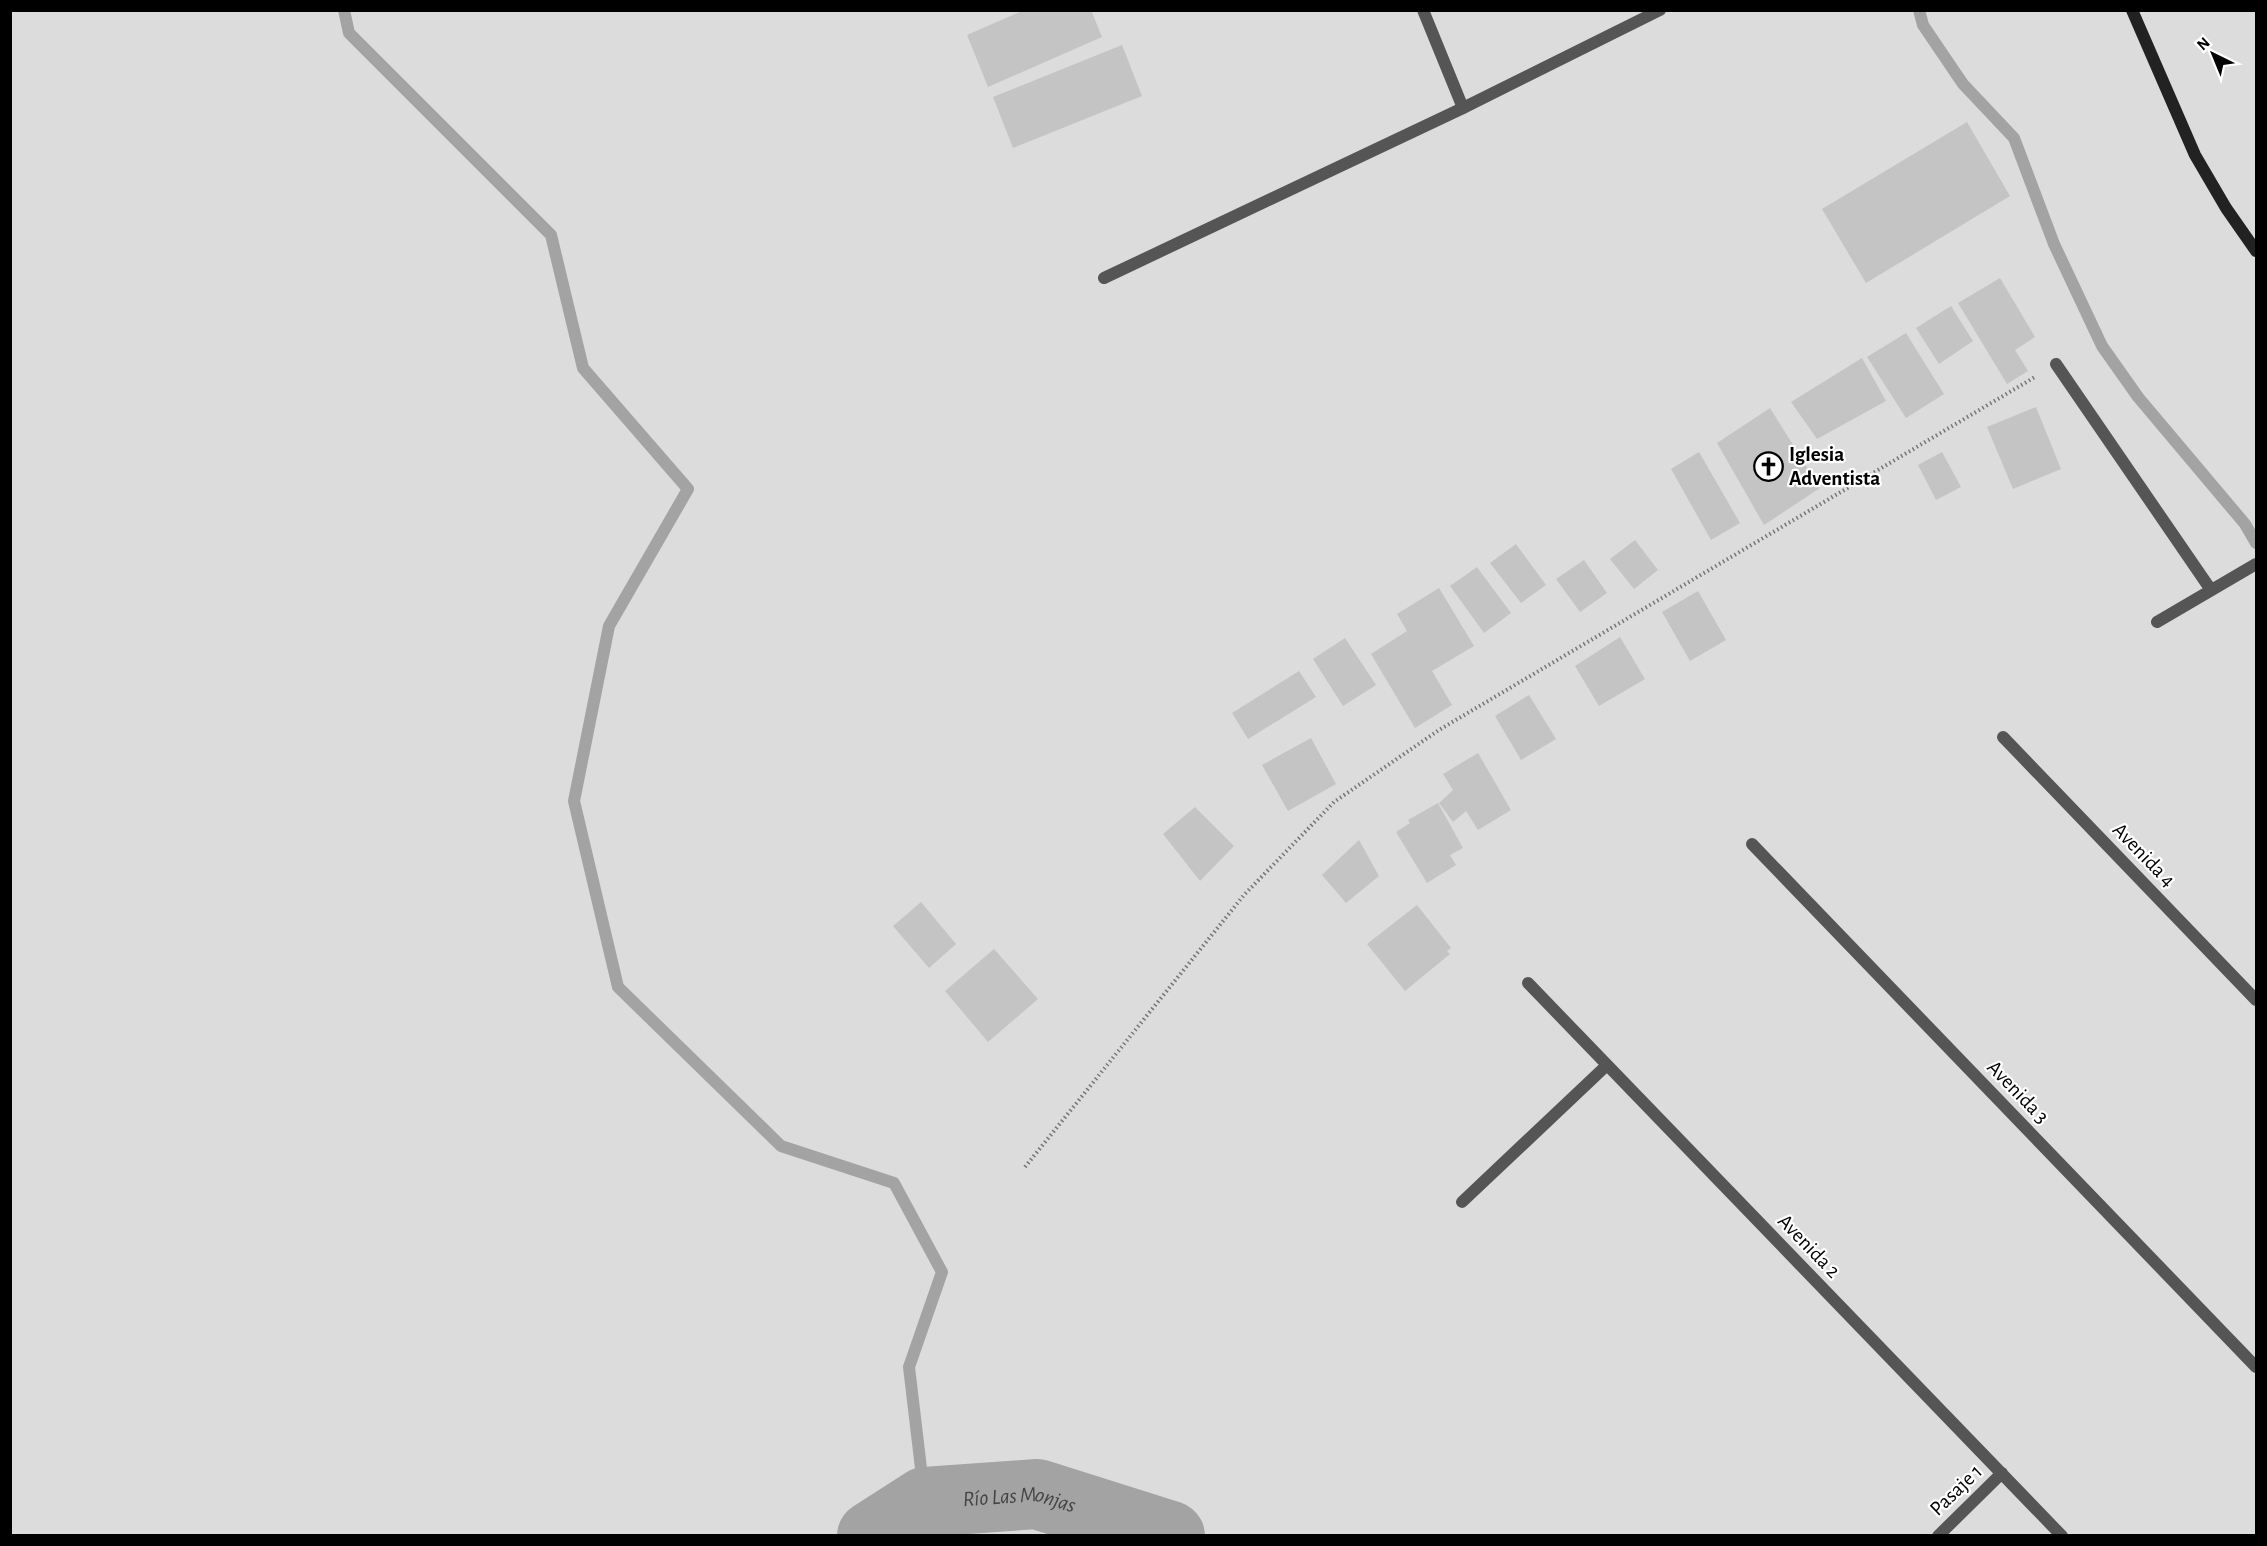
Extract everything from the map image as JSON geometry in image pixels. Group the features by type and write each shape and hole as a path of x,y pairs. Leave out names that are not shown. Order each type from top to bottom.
{"main road":[{"path":"2132,10 2195,155 2226,208 2256,251"}],"street":[{"path":"1423,10 1463,108"},
{"path":"1104,279 1463,108 1660,10"},
{"path":"2056,364 2211,590"},
{"path":"2157,622 2256,564"},
{"name":"Avenida 4","path":"2003,737 2256,1000"},
{"name":"Avenida 3","path":"1752,844 2256,1367"},
{"name":"Avenida 2","path":"1528,983 2062,1536"},
{"path":"1462,1202 1606,1065"},
{"name":"Pasaje 1","path":"1938,1536 2002,1473"}],"path":[{"path":"1025,1167 1244,895 1334,802 1439,730 2056,364"}],"shaded area":[{"path":"10,11 2256,11 2256,1535 11,1535"}],"building":[{"path":"1024,10 1091,10 1102,37 988,87 967,35"},
{"path":"1122,45 1142,96 1013,148 993,97"},
{"path":"1967,122 2010,196 1866,283 1822,209"},
{"path":"2000,278 2035,337 2015,350 2028,371 2007,384 1958,303"},
{"path":"1951,306 1973,341 1939,364 1916,328"},
{"path":"1906,333 1944,394 1906,418 1867,357"},
{"path":"1862,358 1886,401 1817,439 1791,402"},
{"path":"2036,407 2061,469 2013,489 1987,427"},
{"name":"Iglesia Adventista","path":"1770,408 1820,488 1764,525 1717,443"},
{"path":"1699,452 1740,523 1711,540 1671,469"},
{"path":"1942,452 1961,487 1936,500 1918,465"},
{"path":"1635,540 1658,570 1634,589 1610,559"},
{"path":"1516,544 1546,585 1521,603 1490,563"},
{"path":"1584,560 1607,593 1580,612 1556,579"},
{"path":"1477,567 1511,613 1484,633 1450,586"},
{"path":"1439,588 1474,646 1432,671 1452,705 1415,728 1371,654 1407,631 1397,614"},
{"path":"1698,591 1726,640 1690,661 1662,612"},
{"path":"1620,637 1645,679 1599,706 1575,666"},
{"path":"1345,638 1376,685 1343,706 1313,659"},
{"path":"1299,671 1316,697 1248,739 1232,713"},
{"path":"1529,695 1556,739 1521,760 1495,716"},
{"path":"1311,738 1336,784 1288,811 1262,765"},
{"path":"1478,753 1511,810 1478,830 1466,811 1453,822 1439,803 1453,790 1443,774"},
{"path":"1438,803 1463,848 1450,855 1456,865 1427,883 1396,832 1410,823 1408,820"},
{"path":"1195,807 1234,846 1200,881 1163,834"},
{"path":"1359,840 1379,876 1346,903 1322,875"},
{"path":"921,902 956,944 929,968 893,926"},
{"path":"1417,905 1451,948 1447,951 1450,954 1405,991 1367,944"},
{"path":"994,949 1038,999 988,1042 945,991"}],"waterway":[{"path":"344,10 349,33 551,235 583,368 688,489 609,626 574,801 618,987 781,1146 894,1183 942,1272 909,1367 925,1502"},
{"path":"1919,10 1923,25 1963,84 2014,138 2054,244 2102,346 2138,397 2245,524 2256,543"},
{"name":"Río Las Monjas","path":"872,1536 925,1502 1037,1494 1170,1536"}],"place":[{"name":"Iglesia Adventista","path":"1768,466"}]}
